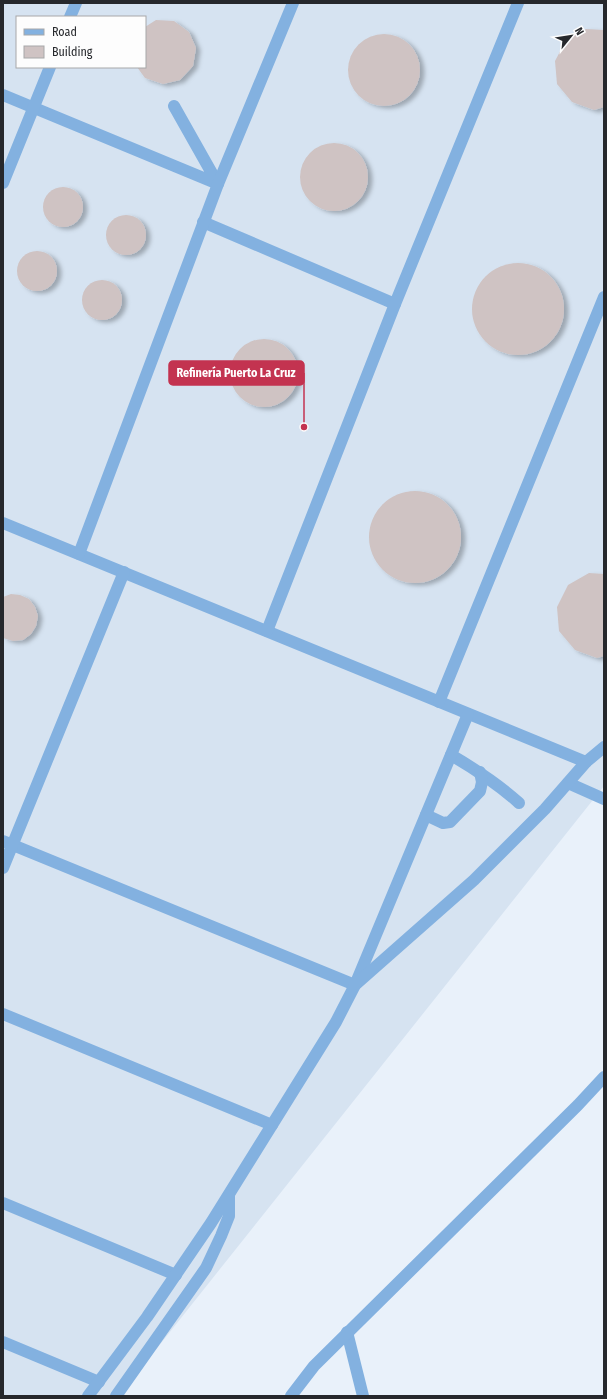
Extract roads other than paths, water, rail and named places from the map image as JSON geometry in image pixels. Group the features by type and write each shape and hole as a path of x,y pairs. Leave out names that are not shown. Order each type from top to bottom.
{"street":[{"path":"70,16 76,3"},
{"path":"79,554 203,222 293,3"},
{"path":"267,631 394,304 518,3"},
{"path":"3,183 50,68"},
{"path":"3,95 218,184"},
{"path":"174,106 218,184"},
{"path":"203,222 394,304"},
{"path":"440,702 604,297"},
{"path":"3,523 586,762"},
{"path":"3,868 8,843 124,572"},
{"path":"88,1396 147,1317 211,1223 336,1022 355,985 468,714"},
{"path":"355,985 474,880 545,809 586,762 604,747"},
{"path":"451,755 480,772 501,787 519,803"},
{"path":"426,816 443,823 450,822 480,791 482,782 480,772"},
{"path":"568,783 604,799"},
{"path":"8,843 355,985"},
{"path":"3,1014 272,1125"},
{"path":"291,1396 314,1366 347,1332 604,1077"},
{"path":"116,1396 206,1268 222,1236 228,1216 230,1193"},
{"path":"3,1203 176,1275"},
{"path":"347,1332 363,1396"},
{"path":"3,1342 99,1382"}],"place":[{"name":"Refinería Puerto La Cruz","path":"304,427"}]}
